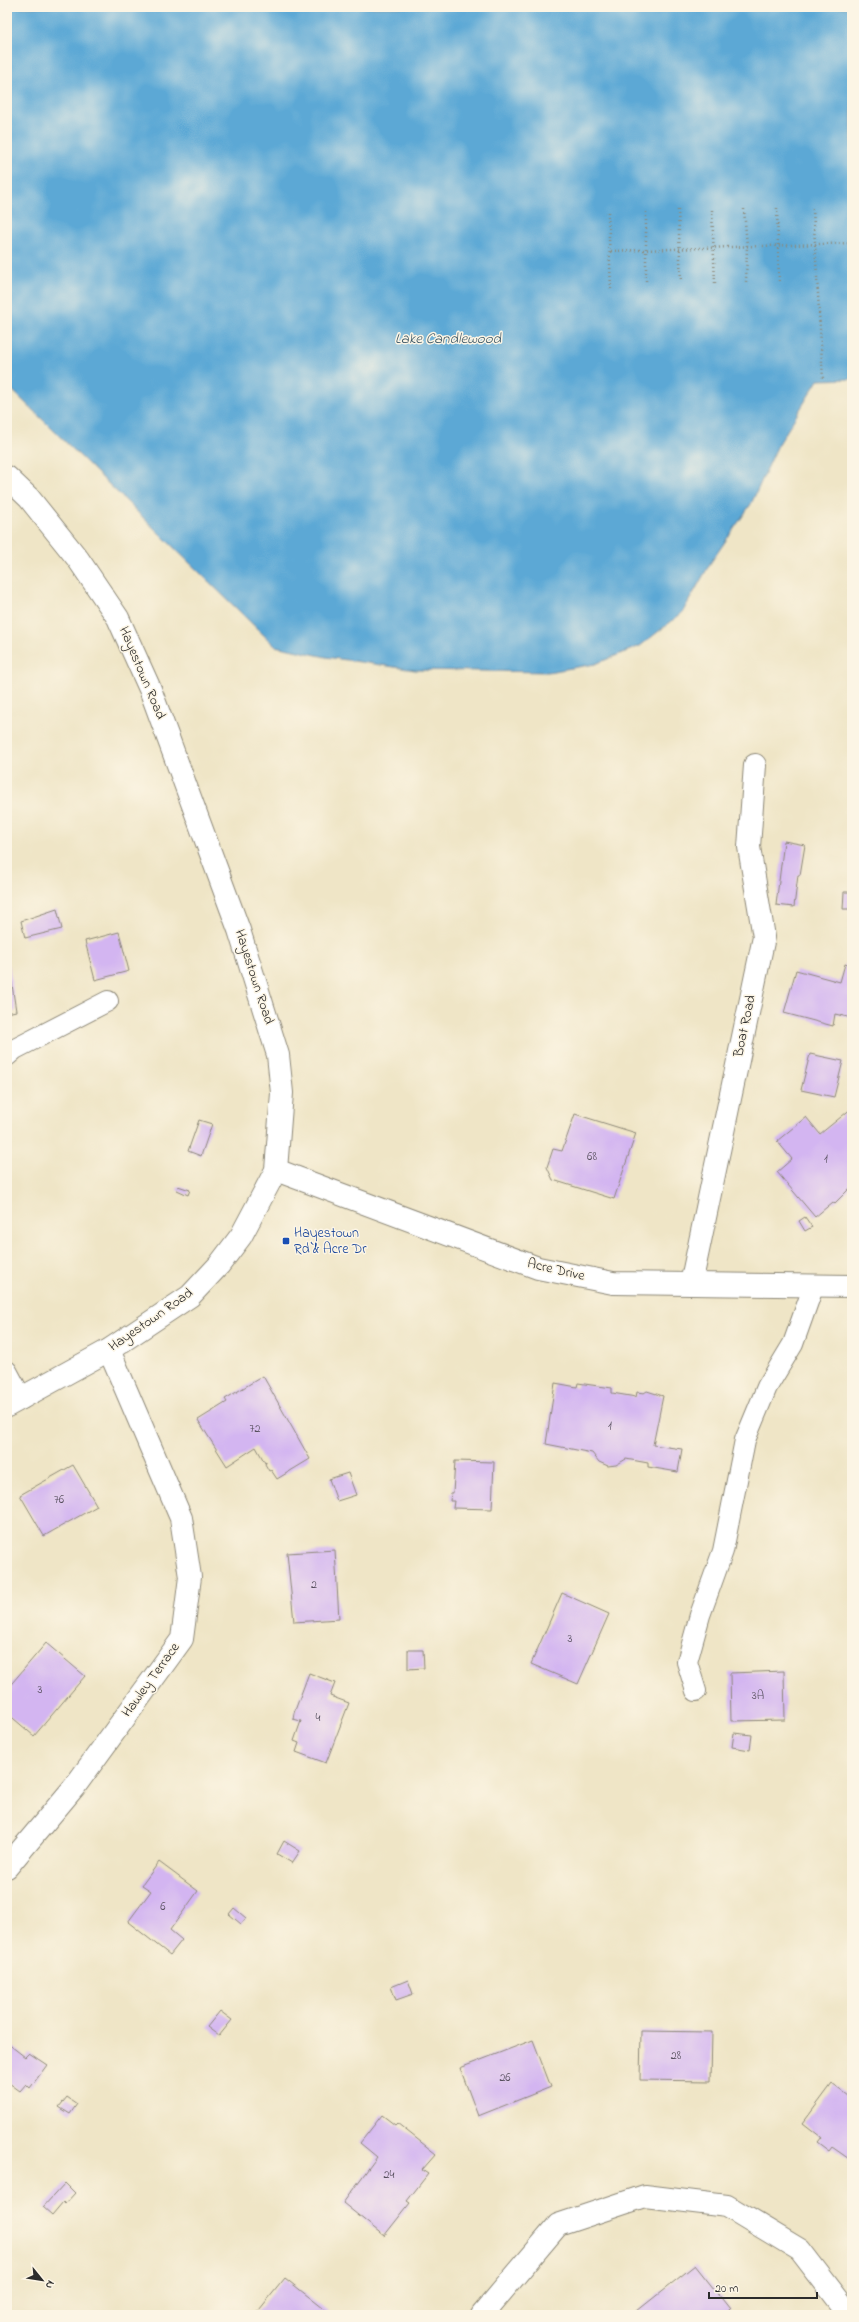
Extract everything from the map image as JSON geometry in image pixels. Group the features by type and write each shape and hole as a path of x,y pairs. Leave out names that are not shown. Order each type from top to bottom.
{"street":[{"name":"Hayestown Road","path":"7,477 29,498 83,566 118,618 150,689 239,930 278,1055 282,1094 276,1170 241,1236 219,1265 190,1296 109,1350 15,1402"},
{"name":"Boat Road","path":"691,1284 764,937 749,847 755,765"},
{"name":"Acre Drive","path":"276,1170 538,1268 613,1283 852,1286"},
{"name":"Hawley Terrace","path":"7,1867 75,1786 182,1639 190,1577 181,1518 109,1350"},
{"path":"482,2315 558,2225 645,2196 727,2206 800,2250 850,2315"}],"lane":[{"path":"7,1056 15,1049 108,1001"},
{"path":"696,1691 688,1662 700,1615 723,1551 745,1440 767,1387 793,1344 814,1285"},
{"path":"7,1371 15,1402"}],"path":[{"path":"777,208 779,282"},
{"path":"744,209 747,246 746,282"},
{"path":"812,209 823,379"},
{"path":"678,210 681,282"},
{"path":"712,210 715,283"},
{"path":"608,212 611,250 611,289"},
{"path":"646,212 646,284"},
{"path":"611,250 852,243"}],"water":[{"name":"Lake Candlewood","path":"7,7 852,7 852,379 818,380 777,447 751,504 711,562 682,613 640,646 595,664 548,672 415,670 326,657 275,646 7,385"}],"building":[{"path":"784,841 805,845 800,875 798,875 794,907 776,905"},
{"path":"844,892 852,892 852,909 843,909"},
{"path":"57,909 62,929 25,938 21,921"},
{"path":"119,932 129,971 95,980 85,941"},
{"path":"851,955 852,1018 835,1014 833,1026 784,1013 796,970 840,982 845,964 848,965"},
{"path":"7,965 9,965 16,1011 7,1013"},
{"path":"810,1054 843,1061 834,1097 801,1090"},
{"path":"852,1108 852,1186 834,1204 833,1202 815,1217 777,1172 792,1159 777,1141 806,1117 820,1134"},
{"path":"575,1114 636,1133 614,1199 553,1180 547,1167 553,1149 562,1151"},
{"path":"199,1120 212,1124 201,1156 188,1151"},
{"path":"178,1186 190,1190 188,1195 177,1190"},
{"path":"805,1217 812,1227 805,1231 799,1221"},
{"path":"263,1376 310,1459 277,1479 271,1470 269,1471 265,1464 267,1461 265,1463 256,1447 227,1466 198,1420 227,1402 225,1399"},
{"path":"555,1383 577,1387 578,1383 612,1388 612,1393 636,1397 637,1392 644,1393 647,1391 663,1396 653,1445 682,1449 678,1472 648,1467 648,1463 626,1459 616,1465 608,1466 599,1462 592,1453 546,1444"},
{"path":"455,1461 494,1462 492,1509 453,1508 454,1501 450,1501 451,1493 453,1493"},
{"path":"73,1465 97,1506 44,1536 20,1495"},
{"path":"348,1473 356,1495 337,1501 329,1479"},
{"path":"335,1550 339,1619 294,1622 287,1553"},
{"path":"562,1593 609,1614 578,1684 531,1664"},
{"path":"46,1643 85,1676 34,1736 7,1713 7,1689"},
{"path":"408,1650 423,1650 424,1668 408,1669"},
{"path":"784,1671 785,1720 731,1721 730,1673"},
{"path":"309,1673 335,1683 330,1696 349,1703 326,1763 296,1752 299,1743 294,1741 301,1721 293,1719"},
{"path":"734,1733 752,1735 750,1750 732,1747"},
{"path":"284,1841 300,1851 292,1863 277,1854"},
{"path":"159,1862 198,1891 170,1930 182,1940 170,1955 128,1922 151,1891 142,1885"},
{"path":"234,1908 246,1918 241,1924 229,1914"},
{"path":"408,1980 413,1994 396,2000 391,1987"},
{"path":"220,2011 232,2020 219,2036 207,2027"},
{"path":"641,2031 712,2032 711,2081 640,2080"},
{"path":"533,2040 551,2087 478,2116 460,2068"},
{"path":"7,2043 25,2057 29,2053 47,2065 30,2088 26,2084 20,2091 9,2083 7,2086"},
{"path":"832,2084 852,2099 852,2161 832,2147 829,2151 817,2142 821,2137 803,2123"},
{"path":"67,2097 77,2104 70,2114 59,2107"},
{"path":"382,2115 395,2125 397,2123 436,2154 422,2170 428,2174 407,2201 410,2203 384,2236 343,2203 377,2157 360,2143"},
{"path":"65,2183 75,2193 65,2204 63,2202 52,2215 43,2207"},
{"path":"695,2265 730,2309 722,2315 640,2315 637,2311"},
{"path":"285,2278 328,2312 325,2315 255,2315"}],"place":[{"name":"Hayestown Rd & Acre Dr","path":"286,1241"}]}
